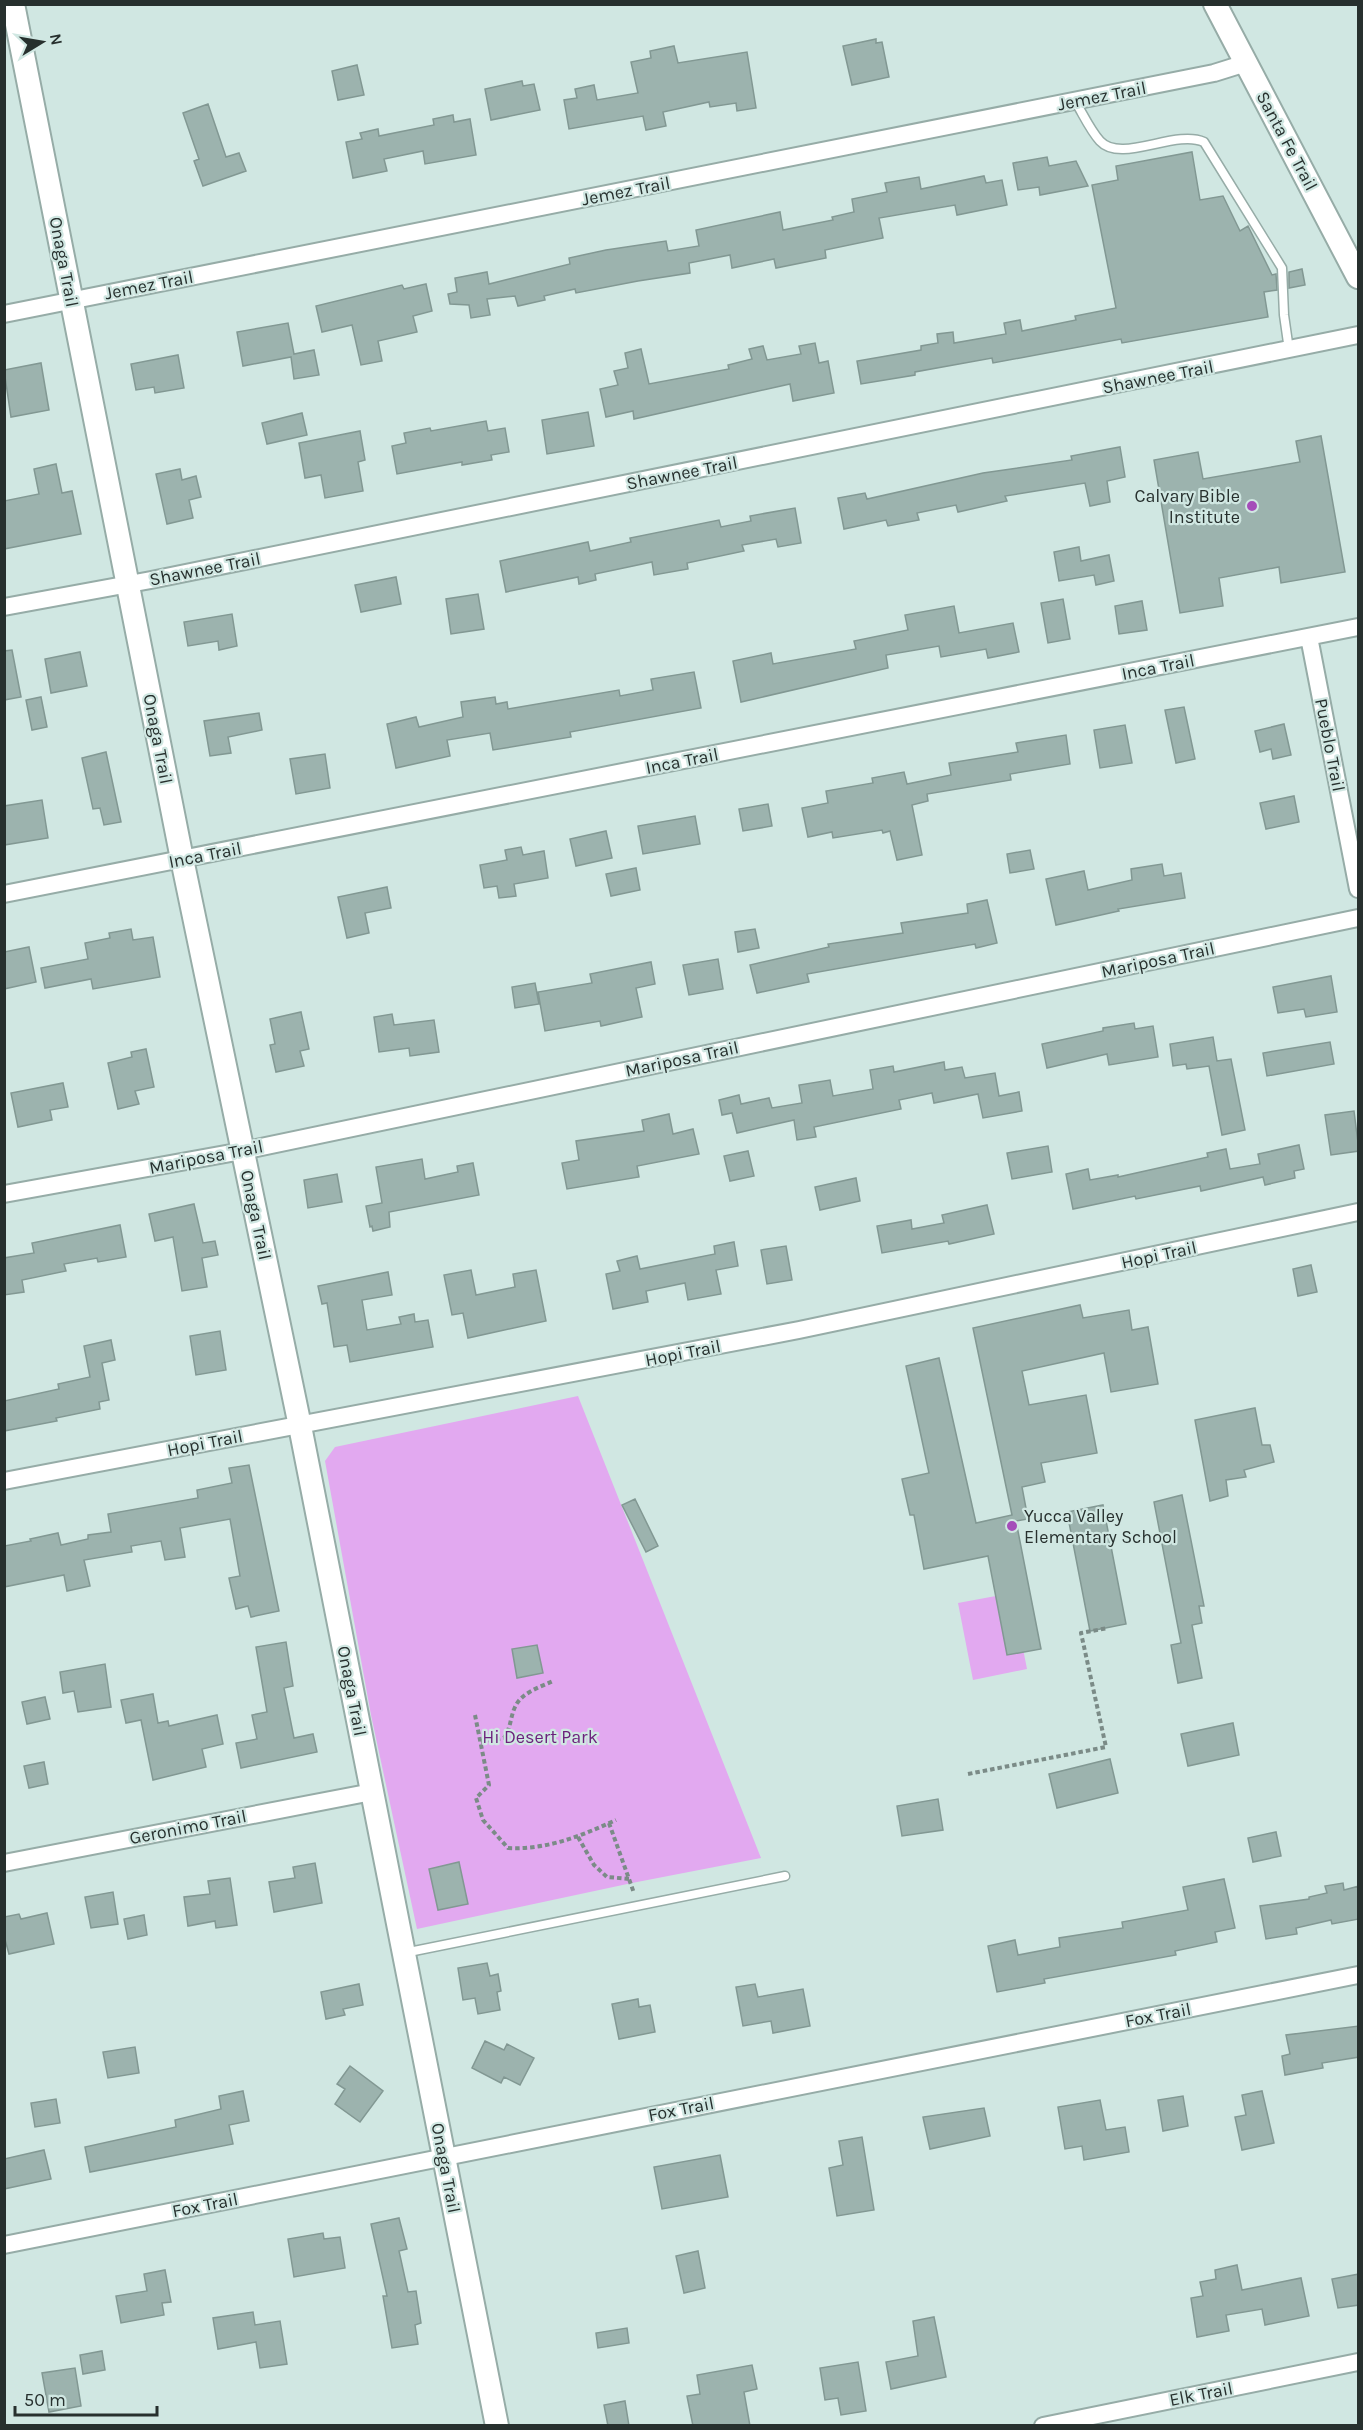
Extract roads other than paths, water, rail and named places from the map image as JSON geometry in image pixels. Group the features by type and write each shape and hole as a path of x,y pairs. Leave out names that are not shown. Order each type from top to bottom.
{"street":[{"name":"Onaga Trail","path":"13,4 11,32 71,301 182,859 300,1425 497,2426"},
{"name":"Santa Fe Trail","path":"1215,4 1359,277"},
{"name":"Jemez Trail","path":"4,314 1214,73 1246,63"},
{"name":"Shawnee Trail","path":"4,607 1359,335"},
{"name":"Inca Trail","path":"4,894 1359,627"},
{"name":"Pueblo Trail","path":"1309,637 1359,889"},
{"name":"Mariposa Trail","path":"4,1194 242,1151 1359,918"},
{"name":"Hopi Trail","path":"4,1481 799,1330 1359,1212"},
{"name":"Geronimo Trail","path":"4,1863 372,1792"},
{"name":"Fox Trail","path":"4,2245 1359,1975"},
{"name":"Elk Trail","path":"1043,2426 1359,2362"}],"lane":[{"path":"1075,101 1100,141 1111,149 1185,138 1195,138 1204,142 1282,268 1284,315 1289,350"},
{"path":"404,1953 785,1876"}],"place":[{"name":"Calvary Bible Institute","path":"1252,506"},
{"name":"Yucca Valley Elementary School","path":"1012,1526"}],"park label":[{"name":"Hi Desert Park","path":"540,1737"}]}
